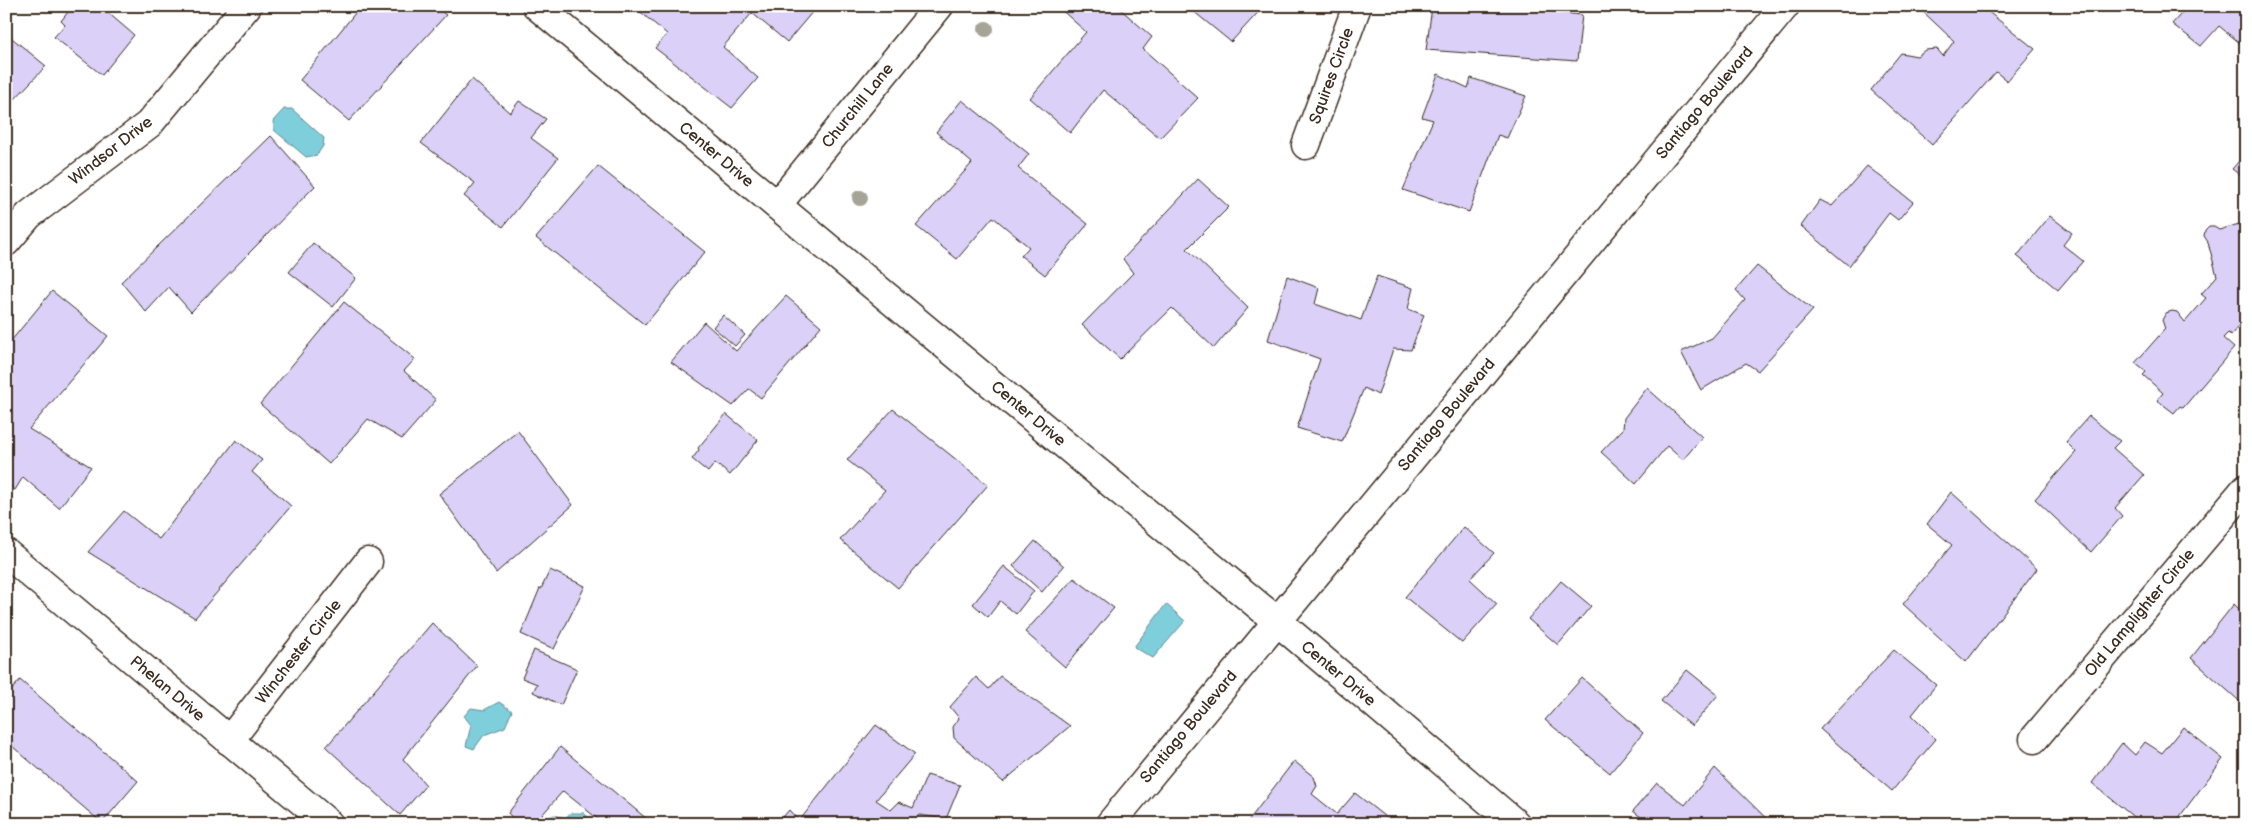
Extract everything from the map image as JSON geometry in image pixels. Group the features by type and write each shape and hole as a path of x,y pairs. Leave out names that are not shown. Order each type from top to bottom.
{"street":[{"name":"Windsor Drive","path":"6,242 28,215 149,124 247,6"},
{"name":"Center Drive","path":"538,6 1277,621 1516,824"},
{"name":"Churchill Lane","path":"777,205 939,6"},
{"name":"Squires Circle","path":"1306,145 1357,6"},
{"name":"Santiago Boulevard","path":"1110,824 1785,6"},
{"name":"Old Lamplighter Circle","path":"2034,738 2246,488"},
{"name":"Phelan Drive","path":"6,553 329,824"},
{"name":"Winchester Circle","path":"229,741 368,562"}],"water":[{"path":"284,109 292,109 324,138 323,146 317,155 306,157 274,130 273,121"},
{"path":"1166,604 1185,621 1153,658 1134,647"},
{"path":"499,702 512,711 505,727 484,735 474,749 466,746 471,725 464,716 471,708 484,710"},
{"path":"571,813 584,813 592,822 541,824 543,820 554,815 565,818"}],"building":[{"path":"79,6 100,6 134,35 102,75 54,37 65,25 61,21 71,8 74,12"},
{"path":"361,6 434,6 446,15 349,121 300,80"},
{"path":"633,6 809,6 814,10 787,42 752,13 723,47 758,78 732,108 655,48 667,34"},
{"path":"1057,6 1117,6 1152,37 1143,49 1198,98 1160,138 1103,90 1070,133 1030,98 1086,32"},
{"path":"1187,6 1264,6 1231,42"},
{"path":"1489,6 1555,6 1553,12 1582,15 1577,61 1426,50 1432,7 1488,10"},
{"path":"1917,6 1981,6 2035,49 2007,81 1996,72 1932,145 1871,90 1901,53 1917,56 1925,50 1937,49 1943,56 1954,41"},
{"path":"2188,6 2246,6 2246,48 2219,26 2201,46 2172,24"},
{"path":"7,34 46,66 13,101 6,96"},
{"path":"1438,74 1468,88 1471,78 1526,96 1507,138 1498,135 1469,212 1403,190 1433,120 1422,117"},
{"path":"472,79 510,113 519,101 546,119 531,138 558,158 503,227 464,196 475,183 421,143"},
{"path":"962,100 1029,154 1018,168 1088,224 1045,275 1021,256 1029,247 993,217 957,259 916,226 972,163 936,132"},
{"path":"271,136 315,186 191,312 169,287 146,312 121,282"},
{"path":"2246,153 2246,180 2232,169"},
{"path":"598,166 705,252 645,325 536,238"},
{"path":"1867,166 1913,202 1898,220 1889,213 1849,266 1801,226 1820,200 1832,206"},
{"path":"1198,179 1229,207 1187,249 1248,308 1214,348 1172,308 1120,359 1082,325 1133,273 1123,259"},
{"path":"2050,216 2072,233 2063,245 2083,261 2058,290 2017,256"},
{"path":"2239,224 2241,234 2246,232 2246,311 2242,315 2245,319 2231,335 2228,333 2223,338 2234,348 2183,408 2180,406 2174,413 2157,400 2163,393 2143,375 2146,372 2135,363 2165,329 2162,320 2166,313 2177,312 2185,322 2206,298 2201,294 2217,276 2208,242 2204,236 2205,231 2209,227 2219,230"},
{"path":"313,243 356,278 333,307 289,272"},
{"path":"1757,266 1813,310 1758,371 1746,363 1701,390 1681,352 1712,338 1745,300 1736,290"},
{"path":"1287,276 1319,288 1315,304 1361,320 1377,276 1413,288 1408,309 1424,315 1411,350 1393,349 1378,395 1364,388 1342,442 1297,428 1320,359 1268,340"},
{"path":"52,291 108,336 29,429 91,467 59,508 23,477 15,490 6,483 6,347"},
{"path":"786,296 821,326 761,398 749,389 733,406 671,362 704,322 736,351"},
{"path":"344,302 415,359 404,371 436,400 402,439 368,419 329,464 260,404"},
{"path":"723,315 745,335 735,346 713,327"},
{"path":"1647,388 1702,437 1683,460 1667,446 1636,484 1601,452 1623,429 1624,418"},
{"path":"893,409 988,485 898,588 840,540 885,490 847,460"},
{"path":"726,414 758,440 730,475 715,463 708,472 692,459 699,450 698,448"},
{"path":"2089,416 2120,441 2113,448 2144,475 2115,508 2122,516 2091,552 2035,499 2076,452 2066,442"},
{"path":"518,431 573,505 496,573 439,494"},
{"path":"236,440 262,460 252,472 291,506 195,618 88,552 124,511 159,539"},
{"path":"1951,492 2037,569 1966,662 1903,604 1952,545 1927,524"},
{"path":"1464,527 1494,553 1470,579 1497,604 1462,643 1405,597"},
{"path":"1035,541 1064,566 1042,592 1013,566"},
{"path":"1004,566 1034,591 1016,614 1000,601 988,617 973,604"},
{"path":"550,570 585,586 554,649 521,634 540,588"},
{"path":"1074,578 1114,608 1065,667 1025,632"},
{"path":"1561,581 1591,606 1558,645 1528,619"},
{"path":"2234,604 2244,614 2246,611 2246,707 2191,658"},
{"path":"432,623 477,666 403,759 426,785 400,815 326,747"},
{"path":"534,650 577,669 561,705 533,692 537,684 522,678"},
{"path":"1894,650 1936,685 1912,715 1936,739 1892,791 1820,729"},
{"path":"1687,670 1718,695 1692,726 1661,701"},
{"path":"1000,676 1070,726 1003,782 954,738 953,727 959,718 950,707 976,677 989,689"},
{"path":"1582,678 1643,733 1610,773 1545,720"},
{"path":"20,680 138,781 102,823 6,741 6,696"},
{"path":"876,725 915,754 876,800 891,810 899,802 913,808 927,775 960,785 946,819 919,815 910,824 777,824 789,810 799,821"},
{"path":"2183,727 2223,759 2174,824 2142,824 2092,783 2122,743 2135,755 2145,742 2162,753"},
{"path":"560,747 653,824 604,824 563,791 534,824 518,824 508,813"},
{"path":"1294,761 1314,777 1317,786 1312,794 1337,814 1355,793 1394,824 1246,824"},
{"path":"1715,768 1772,824 1650,824 1633,811 1657,783 1685,805"},
{"path":"175,818 182,824 169,824"}]}
